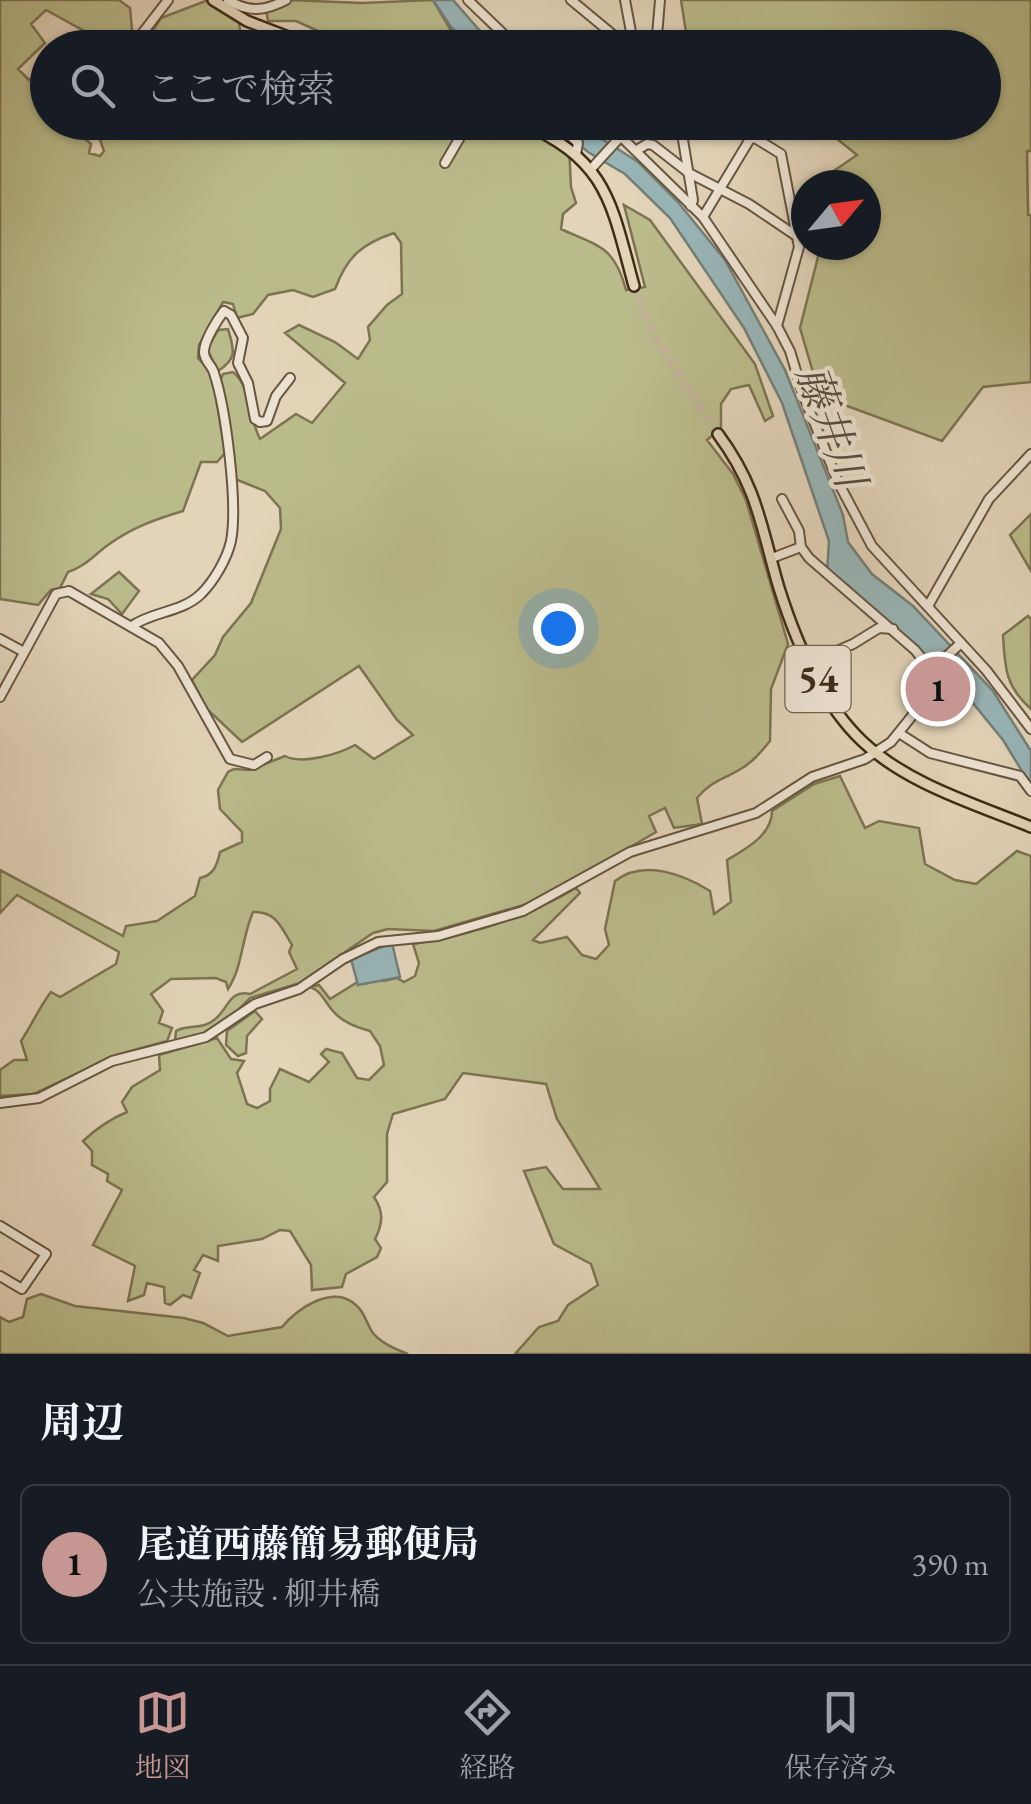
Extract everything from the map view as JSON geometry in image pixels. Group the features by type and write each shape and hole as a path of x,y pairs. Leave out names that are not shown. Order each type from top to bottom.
{"main road":[{"path":"213,0 270,30"},
{"path":"556,140 595,166 615,214 634,286"},
{"name":"54","path":"718,434 747,479 791,623 809,664 842,718 876,753 903,770 1031,827"}],"street":[{"path":"145,30 168,0"},
{"path":"228,0 256,10 286,0"},
{"path":"468,0 499,30"},
{"path":"571,0 608,30"},
{"path":"625,0 629,30"},
{"path":"658,30 660,0"},
{"path":"446,163 459,140"},
{"path":"575,140 576,154"},
{"path":"595,166 622,140 637,150 703,217 790,350 803,394 856,520 872,546 986,670 1031,729"},
{"path":"683,140 691,206"},
{"path":"703,217 750,140"},
{"path":"758,140 781,154 791,216"},
{"path":"637,150 653,145 689,172 791,233"},
{"path":"777,326 795,260"},
{"path":"132,626 199,596 218,572 230,543 233,508 229,455 214,373 204,355 204,347 224,311 231,315 243,338 238,363 248,383 254,419 267,421 276,396 290,378"},
{"path":"928,606 989,500 1031,454"},
{"path":"782,499 799,531 801,548 934,668"},
{"path":"772,558 801,548"},
{"path":"0,697 56,594 69,591 159,642 178,666 230,759 254,766 267,758"},
{"path":"809,664 878,628 892,630"},
{"path":"0,639 24,652"},
{"path":"0,1103 39,1098 112,1061 206,1037 255,1004 299,989 343,959 378,942 438,936 523,911 630,852 756,813 812,776 876,753 912,716 934,668 961,643"},
{"path":"899,733 930,753 1020,776 1031,791"},
{"path":"0,1226 46,1254 22,1289 0,1276"}],"green space":[{"path":"0,0 119,0 130,8 132,30 82,30 46,10 31,24 35,30 30,30 30,57 18,69 30,79 30,140 87,140 91,144 89,153 100,156 104,151 100,140 556,140 569,145 571,187 576,203 563,214 561,229 604,250 616,264 626,290 645,287 624,205 650,220 755,364 773,416 765,421 749,385 731,389 721,404 721,428 707,440 733,474 746,500 788,644 771,689 770,741 748,764 697,798 702,824 674,828 665,808 649,816 656,832 537,901 434,931 388,929 373,933 300,983 250,998 228,1020 207,1033 175,1040 176,1031 214,1020 237,995 250,994 297,969 289,952 292,945 281,926 267,914 253,912 237,971 228,989 226,982 216,978 171,979 151,994 163,1011 159,1023 172,1028 167,1041 116,1055 34,1094 0,1096 0,1070 14,1060 27,1060 21,1041 51,992 60,997 116,964 119,952 17,895 0,913 0,870 123,936 126,926 157,921 195,896 200,878 214,869 220,852 242,842 242,832 220,809 218,790 228,772 250,770 285,756 320,757 355,745 374,759 413,735 397,720 359,666 242,742 207,709 192,680 215,655 223,637 251,603 281,529 280,508 265,491 235,479 218,385 223,374 233,372 239,378 260,439 296,414 312,423 345,383 285,333 299,325 335,342 358,359 370,340 368,327 402,294 401,243 394,233 357,253 335,289 313,297 293,290 268,295 253,314 237,318 233,304 223,302 199,345 198,358 212,373 225,453 217,462 201,462 183,511 117,539 68,572 60,588 51,590 38,605 0,599"},
{"path":"216,0 237,13 240,30 153,30 161,18"},
{"path":"288,0 433,0 451,30 316,30 296,21 268,21 266,9"},
{"path":"681,0 1031,0 1031,151 1027,151 1031,382 983,387 942,441 820,396 800,328 817,260 881,260 881,170 835,170 857,155 838,140 1001,140 1001,30 686,30"},
{"path":"228,329 233,353 218,371 207,349 218,330"},
{"path":"1031,514 1031,571 1010,535"},
{"path":"119,572 139,591 122,614 108,599 91,594"},
{"path":"1028,616 1031,709 1008,676 1003,635"},
{"path":"840,776 865,828 879,821 919,828 925,864 955,880 976,884 1017,851 1031,856 1031,1354 515,1354 539,1327 558,1321 568,1305 598,1285 591,1264 554,1244 524,1171 546,1167 563,1189 600,1189 557,1119 546,1084 463,1073 445,1099 393,1114 387,1134 387,1182 374,1197 381,1218 375,1239 381,1248 377,1257 346,1274 342,1287 312,1290 311,1265 290,1231 280,1230 262,1239 218,1246 218,1261 203,1255 194,1270 200,1273 191,1298 183,1295 170,1305 165,1303 164,1287 147,1283 144,1295 128,1301 135,1266 93,1245 122,1190 107,1181 108,1174 92,1165 92,1151 83,1141 127,1112 122,1102 132,1087 160,1070 159,1055 217,1038 231,1059 244,1061 237,1073 247,1104 257,1108 270,1101 270,1089 280,1069 309,1082 329,1062 321,1054 326,1049 342,1053 357,1078 369,1080 384,1065 380,1046 370,1031 341,1018 311,987 319,985 330,999 364,978 397,978 404,982 415,976 419,963 413,944 498,924 576,888 580,893 533,940 540,943 567,937 582,955 596,959 609,945 605,929 615,881 638,871 663,871 710,891 714,914 731,902 727,860 763,834 772,811 814,784"},
{"path":"255,1011 262,1019 247,1036 246,1053 238,1056 226,1045 227,1031"},
{"path":"41,1294 75,1306 184,1318 228,1336 282,1327 307,1306 338,1297 357,1306 381,1340 408,1354 0,1354 0,1317 9,1322 23,1317 27,1299"}],"water":[{"path":"433,0 453,0 479,30 451,27"},
{"path":"574,140 604,140 638,162 677,201 725,260 785,370 843,515 848,542 872,574 913,606 993,691 1031,751 1031,786 1003,740 954,680 827,573 829,541 782,403 744,328 670,218 625,174"},
{"path":"392,943 400,977 358,985 351,959"}],"tunnel":[{"path":"634,286 653,335 718,434"}],"place":[{"name":"尾道西藤簡易郵便局","path":"938,689"}],"water label":[{"name":"藤井川","path":"832,426"}]}
